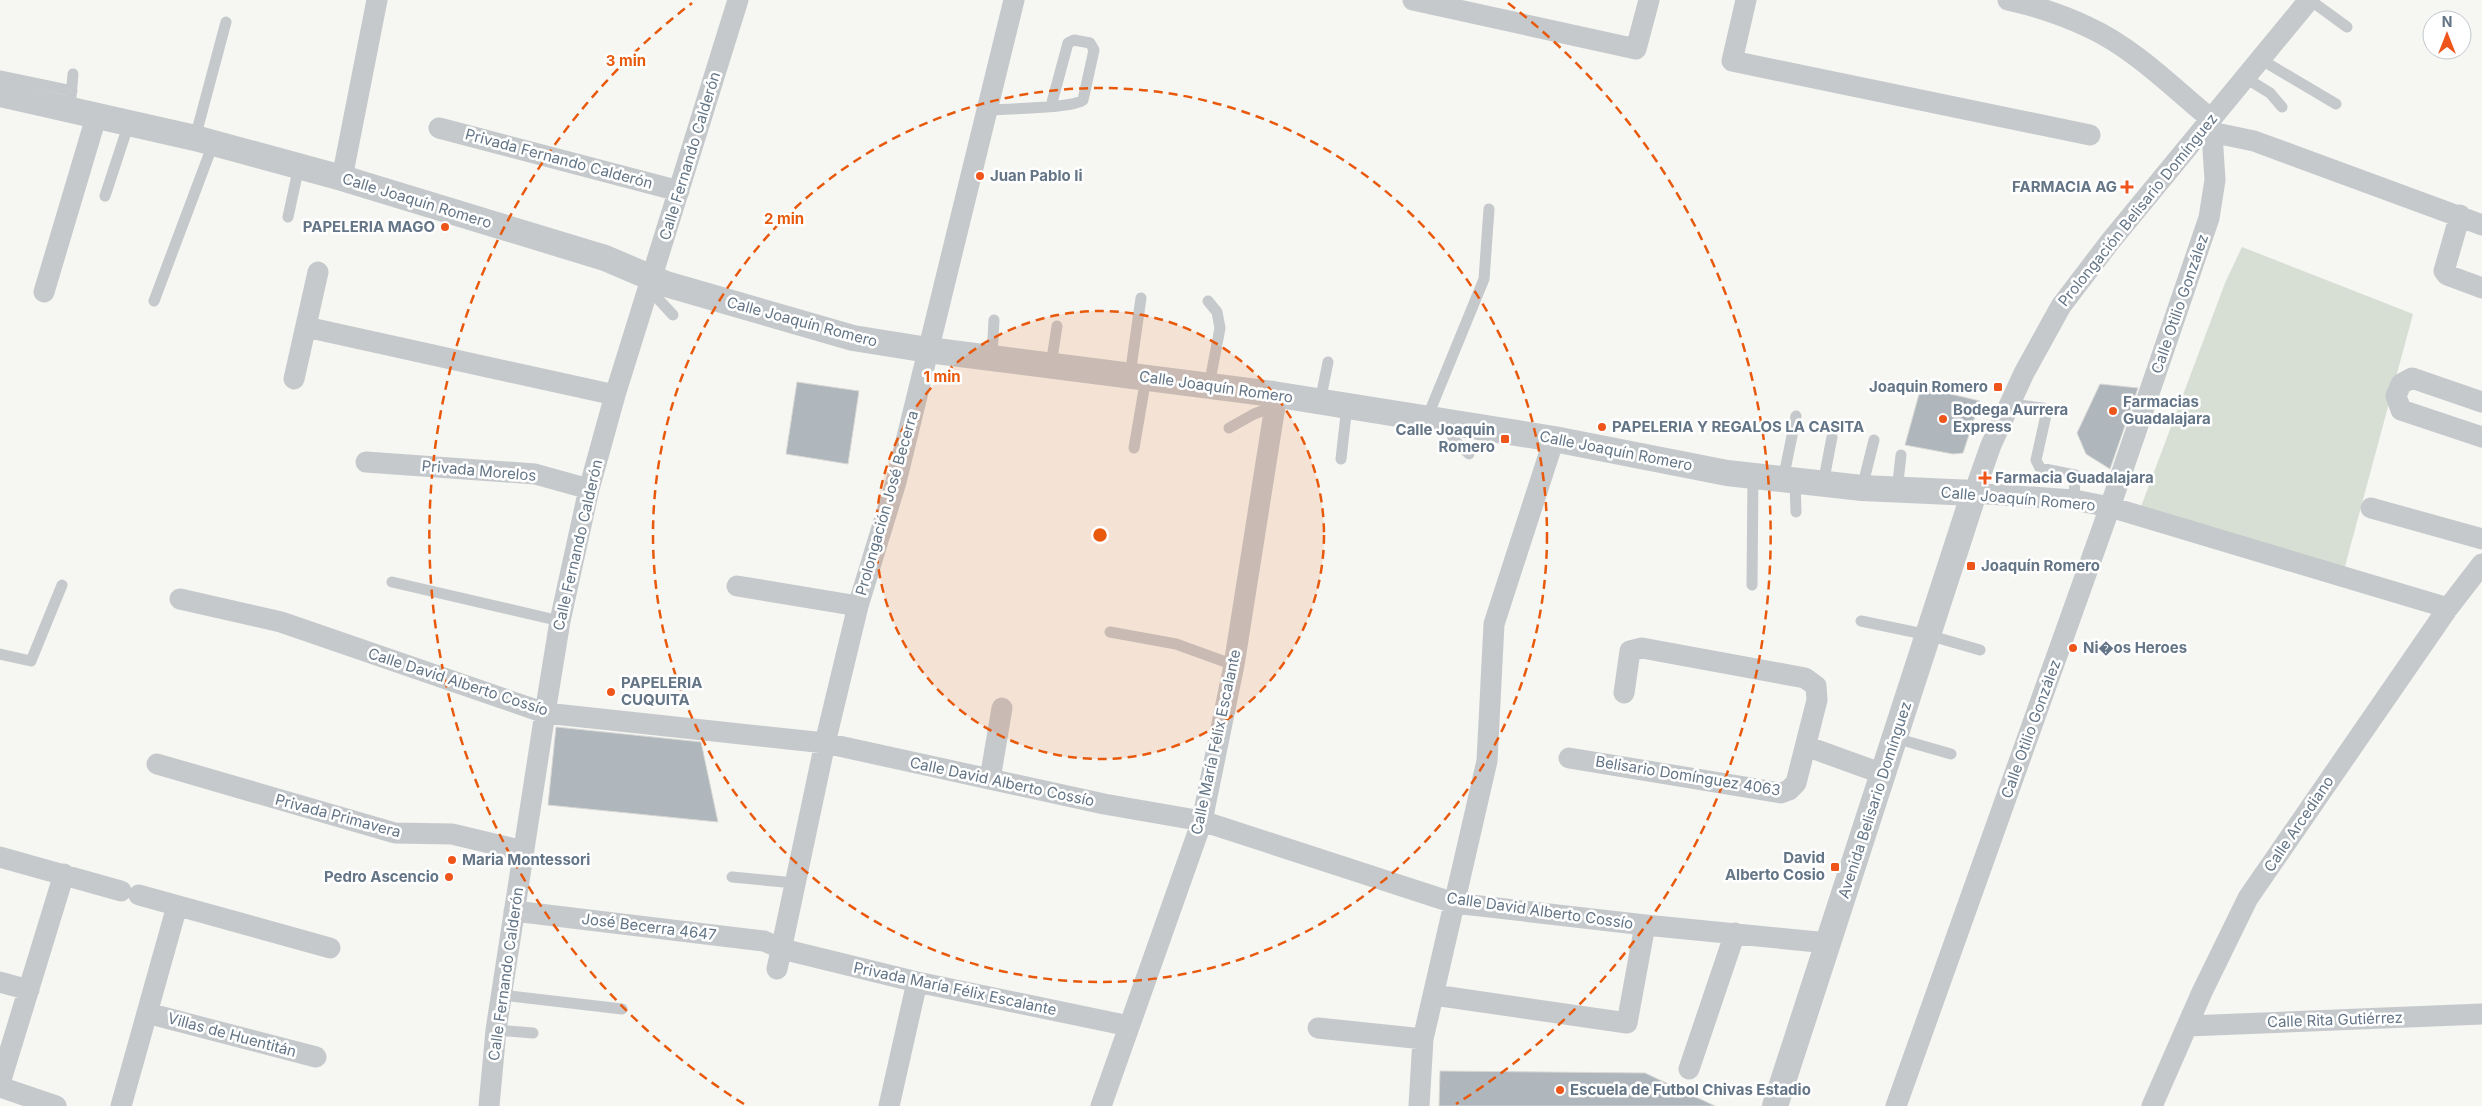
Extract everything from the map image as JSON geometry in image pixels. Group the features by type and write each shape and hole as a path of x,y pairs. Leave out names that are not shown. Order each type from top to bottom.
{"street":[{"path":"342,178 377,0"},
{"name":"Calle Fernando Calderón","path":"489,1106 496,1030 545,713 560,622 589,489 615,395 738,0"},
{"name":"Prolongación José Becerra","path":"779,959 825,743 858,606 896,482 1014,0"},
{"path":"1413,0 1636,49 1649,0"},
{"path":"1746,0 1732,61 2090,136"},
{"path":"2008,0 2034,6 2089,27 2135,56 2181,94 2211,126 2460,215 2482,225"},
{"name":"Prolongación Belisario Domínguez","path":"1974,493 1991,445 2010,404 2061,306 2109,243 2211,126 2244,77 2310,0"},
{"name":"Calle Joaquín Romero","path":"0,94 71,100 96,114 342,178 605,258 650,284 853,338 928,350 1051,364 1209,386 1274,400 1320,402 1439,420 1554,438 1753,476 1897,491 1974,493 2074,500 2110,507 2448,608"},
{"path":"2181,94 2227,100"},
{"path":"44,292 96,114"},
{"name":"Calle Otilio González","path":"1896,1106 2110,507 2209,218 2215,180 2211,126"},
{"name":"Privada Fernando Calderón","path":"439,128 679,192"},
{"path":"2460,215 2444,271 2447,275 2482,288"},
{"path":"294,379 318,272"},
{"path":"306,327 615,395"},
{"path":"2482,402 2412,378 2401,384 2396,396 2401,410 2482,437"},
{"name":"Calle María Félix Escalante","path":"1101,1106 1202,821 1234,665 1274,400"},
{"path":"1419,1106 1423,1039 1488,761 1494,624 1554,438"},
{"name":"Privada Morelos","path":"366,462 534,474 589,489"},
{"name":"Avenida Belisario Domínguez","path":"1775,1106 1974,493"},
{"path":"2371,508 2482,539"},
{"name":"Calle Arcediano","path":"2152,1106 2248,898 2448,608 2482,564"},
{"path":"737,586 858,606"},
{"name":"Calle David Alberto Cossío","path":"180,598 281,622 545,713 825,743 1104,804 1202,821 1454,902 1645,926 1828,943"},
{"name":"Belisario Domínguez 4063","path":"1569,758 1781,793 1789,790 1796,783 1817,700 1816,686 1805,678 1642,648 1630,652 1624,693"},
{"path":"990,779 1002,708"},
{"path":"1806,746 1883,774"},
{"name":"Privada Primavera","path":"157,764 395,833 452,834 523,851"},
{"path":"0,857 330,948"},
{"path":"56,1106 0,1085 64,874"},
{"name":"Villas de Huentitán","path":"122,1106 177,906"},
{"name":"José Becerra 4647","path":"514,911 764,941 779,959"},
{"path":"1434,995 1627,1023 1645,926"},
{"path":"1689,1069 1735,934"},
{"name":"Privada María Félix Escalante","path":"779,959 918,982 1129,1026"},
{"path":"0,982 29,990"},
{"path":"889,1106 918,982"},
{"name":"Villas de Huentitán","path":"147,1013 316,1057"},
{"name":"Calle Rita Gutiérrez","path":"2188,1026 2482,1014"},
{"path":"1318,1028 1423,1039"}],"lane":[{"path":"2310,0 2347,27"},
{"path":"154,301 204,141 226,22"},
{"path":"986,110 1052,106 1078,104 1083,100 1094,50 1090,43 1074,40 1068,43 1052,106"},
{"path":"2260,59 2336,104"},
{"path":"0,76 71,100 73,74"},
{"path":"2244,77 2270,93 2282,107"},
{"path":"105,196 129,123"},
{"path":"288,217 299,166"},
{"path":"1469,454 1453,439 1439,420 1484,279 1490,209"},
{"path":"650,284 674,315"},
{"path":"1134,448 1142,298"},
{"path":"1208,301 1218,312 1220,328 1209,386"},
{"path":"992,357 994,320"},
{"path":"1051,364 1057,326"},
{"path":"1320,402 1328,362"},
{"path":"1228,428 1254,414 1274,400"},
{"path":"2010,404 2042,408 2045,411 2046,415 2036,460 2040,468 2075,475 2074,500"},
{"path":"1341,459 1347,406"},
{"path":"1796,416 1789,480 1796,512"},
{"path":"1823,484 1832,437"},
{"path":"1862,488 1874,440"},
{"path":"1897,491 1901,455"},
{"path":"1752,585 1753,476"},
{"path":"392,582 560,622"},
{"path":"0,654 31,661 62,585"},
{"path":"1861,621 1928,635 1980,650"},
{"path":"1110,632 1176,644 1234,665"},
{"path":"1895,738 1951,754"},
{"path":"732,877 796,883"},
{"path":"502,995 622,1009"},
{"path":"496,1030 533,1034"}],"shaded area":[{"path":"2242,247 2413,314 2344,570 2139,512 2225,283"}],"building":[{"path":"797,382 859,391 848,464 786,454"},
{"name":"Farmacias Guadalajara","path":"2100,384 2138,388 2110,469 2086,454 2077,433"},
{"name":"Bodega Aurrera Express","path":"1921,387 1980,401 1963,453 1953,454 1905,445"},
{"path":"556,727 701,742 718,822 548,805"},
{"name":"Escuela de Futbol Chivas Estadio","path":"1440,1071 1645,1073 1715,1106 1439,1106"}],"place":[{"name":"Juan Pablo Ii","path":"980,176"},
{"name":"FARMACIA AG","path":"2127,187"},
{"name":"PAPELERIA MAGO","path":"445,227"},
{"name":"Joaquin Romero","path":"1998,387"},
{"name":"Farmacias Guadalajara","path":"2113,411"},
{"name":"Bodega Aurrera Express","path":"1943,419"},
{"name":"PAPELERIA Y REGALOS LA CASITA","path":"1602,427"},
{"name":"Calle Joaquin Romero","path":"1505,439"},
{"name":"Farmacia Guadalajara","path":"1985,478"},
{"name":"Joaquín Romero","path":"1971,566"},
{"name":"Ni�os Heroes","path":"2073,648"},
{"name":"PAPELERIA CUQUITA","path":"611,692"},
{"name":"Maria Montessori","path":"452,860"},
{"name":"David Alberto Cosio","path":"1835,867"},
{"name":"Pedro Ascencio","path":"449,877"},
{"name":"Escuela de Futbol Chivas Estadio","path":"1560,1090"}]}
